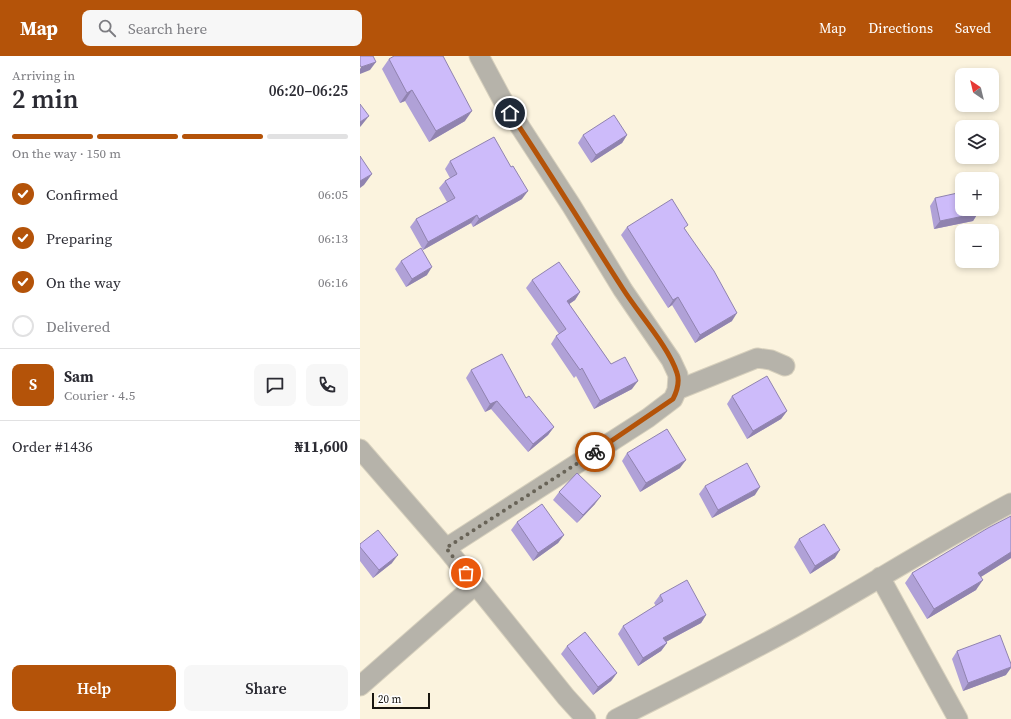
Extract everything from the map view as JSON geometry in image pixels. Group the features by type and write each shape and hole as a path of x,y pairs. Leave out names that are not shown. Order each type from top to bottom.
{"street":[{"path":"446,548 648,418 673,399 677,390 678,375 672,360 623,290 571,205 502,99 479,56"},
{"path":"677,390 757,358 771,360 785,366"},
{"path":"360,449 446,548 566,697 586,719"},
{"path":"616,719 725,665 1011,503"},
{"path":"880,577 958,719"},
{"path":"360,686 475,585"}],"building":[{"path":"360,56 373,56 376,62 361,67"},
{"path":"394,56 443,56 472,111 436,131 412,90 407,93 389,59"},
{"path":"360,104 369,116 360,122"},
{"path":"614,115 627,135 596,155 583,135"},
{"path":"494,137 511,167 513,166 528,191 479,219 477,215 428,242 416,219 455,198 445,181 457,174 450,161"},
{"path":"360,156 372,174 360,181"},
{"path":"955,194 955,216 964,216 940,221 935,198"},
{"path":"672,199 688,225 684,228 714,271 737,313 700,335 678,297 673,300 627,227"},
{"path":"421,248 432,267 412,279 401,261"},
{"path":"559,262 580,292 567,301 611,364 625,357 638,381 600,401 582,368 580,370 556,336 566,329 532,280"},
{"path":"502,354 526,398 529,396 554,427 533,444 497,401 490,404 471,370"},
{"path":"767,376 787,411 753,431 732,396"},
{"path":"667,429 686,460 646,483 627,453"},
{"path":"747,463 760,487 718,510 705,486"},
{"path":"577,473 601,496 583,515 559,492"},
{"path":"542,504 564,535 538,553 517,522"},
{"path":"1011,516 1011,552 978,573 983,580 934,609 912,573"},
{"path":"824,524 840,550 815,566 799,539"},
{"path":"378,530 398,555 379,570 360,547 360,544"},
{"path":"687,580 706,615 663,638 667,643 643,658 623,626 663,601 660,595"},
{"path":"585,632 617,673 598,687 567,646"},
{"path":"1000,635 1011,667 968,683 957,651"}],"way so far":[{"path":"466,573 446,548 595,452"}],"route":[{"path":"510,113 571,205 623,290 672,360 678,375 677,390 673,399 648,418 595,452"}]}
